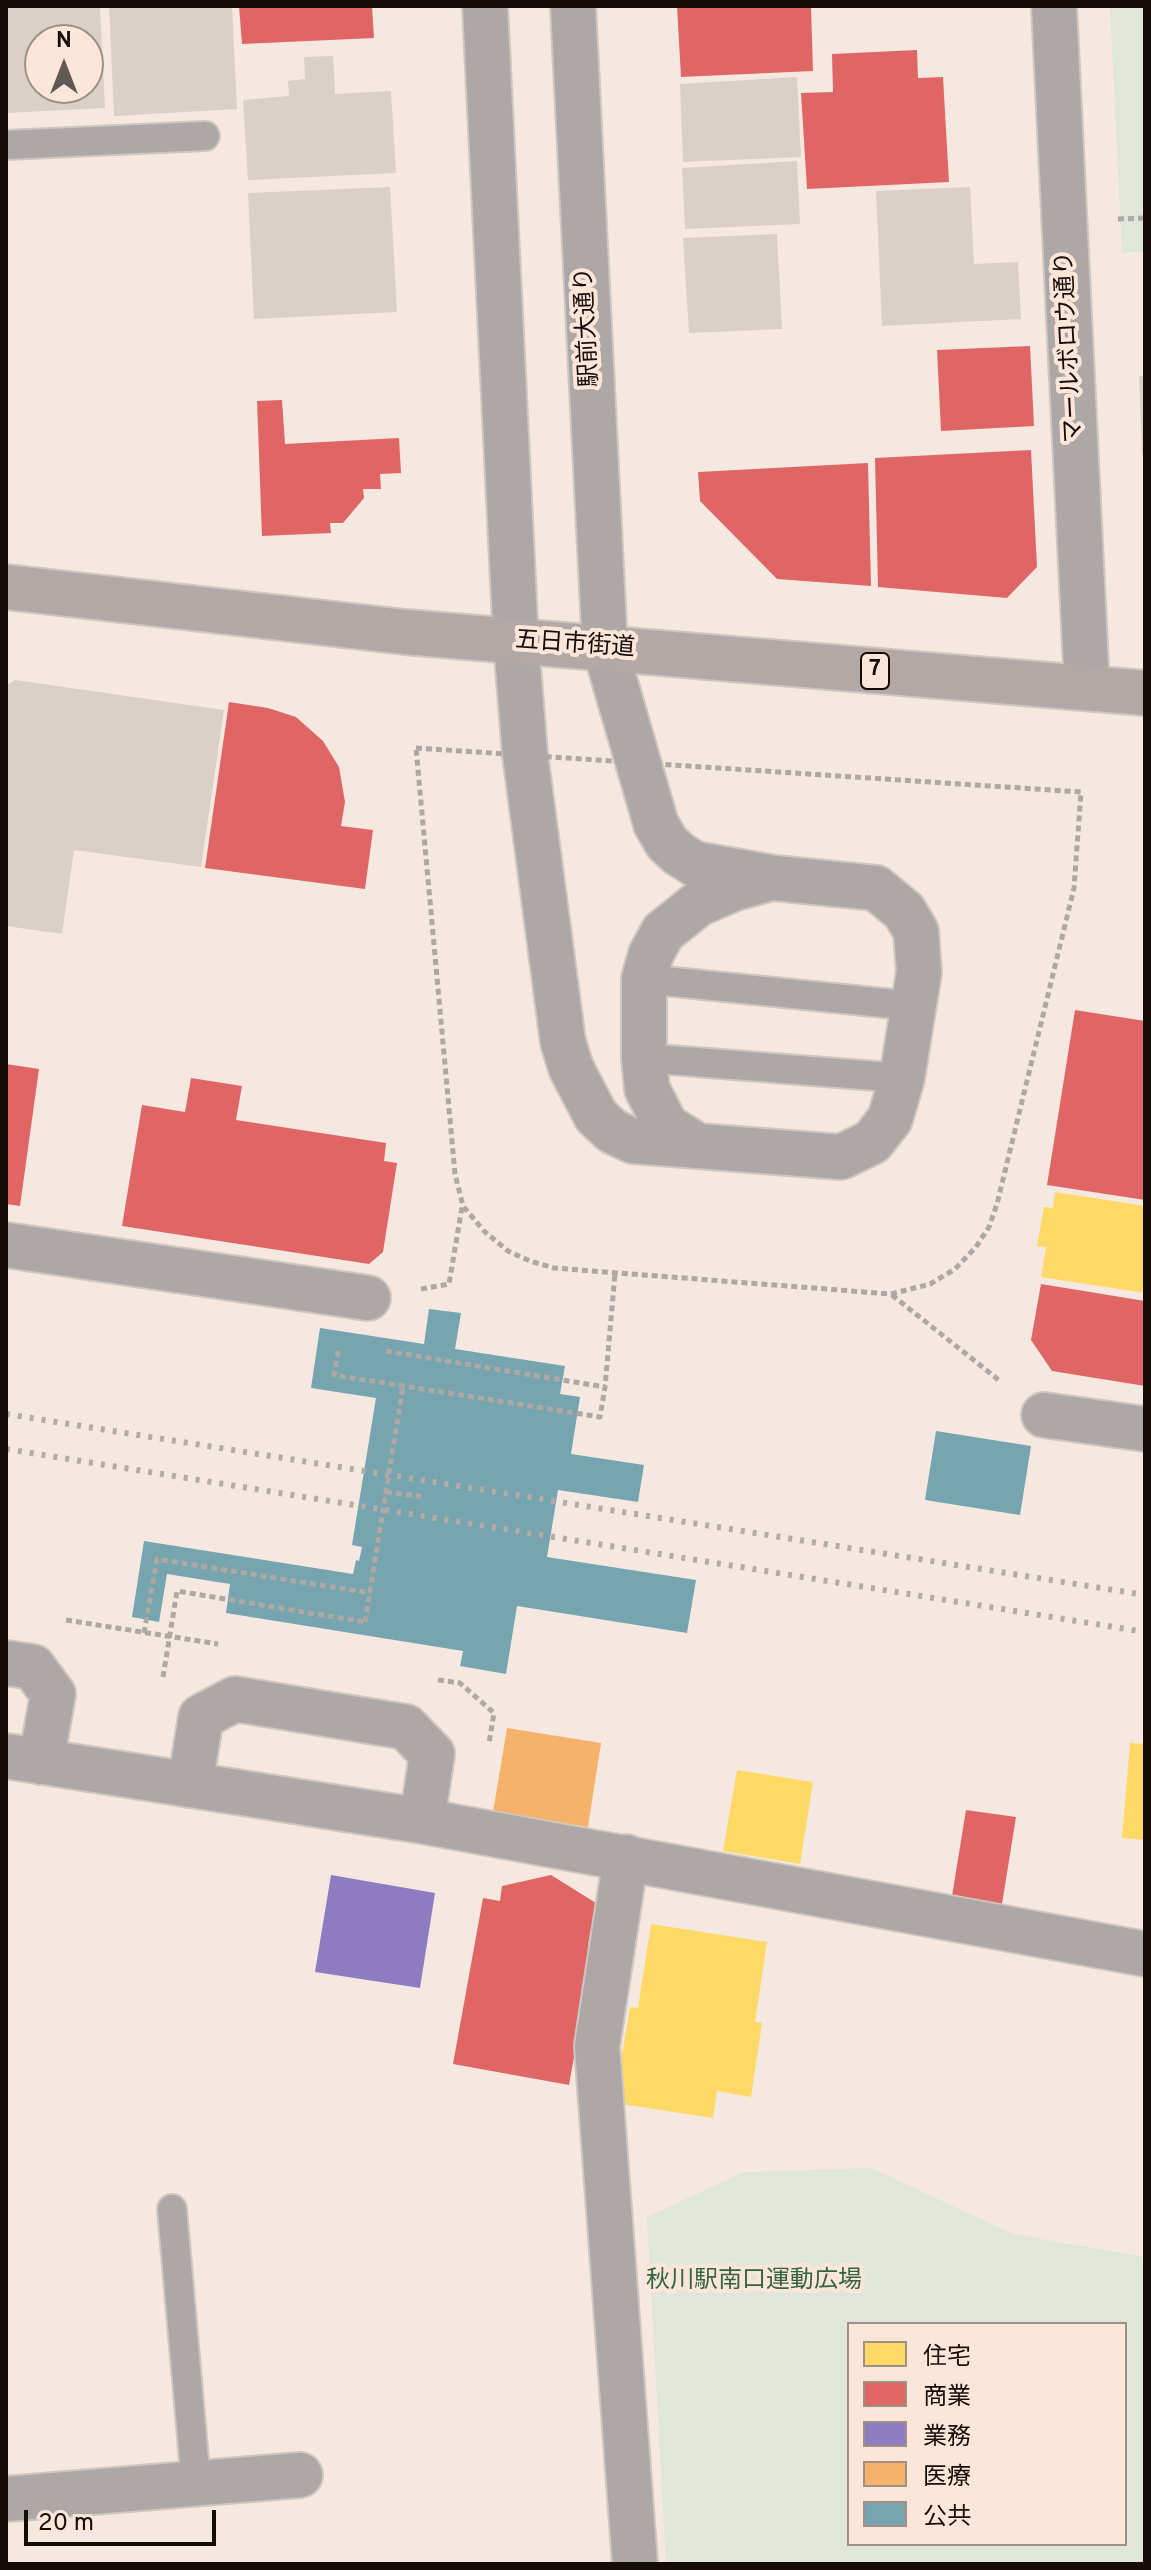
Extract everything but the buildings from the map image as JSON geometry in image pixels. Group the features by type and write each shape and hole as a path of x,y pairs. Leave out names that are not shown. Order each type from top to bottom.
{"main road":[{"name":"五日市街道","path":"6,587 405,632 1145,693"}],"street":[{"path":"485,6 516,642"},
{"name":"駅前大通り","path":"516,642 525,754 563,1042 571,1068 596,1116 612,1131 633,1141 841,1157 872,1142 890,1119 902,1078 919,972 916,931 904,911 876,888 774,878 695,864 679,854 667,843 656,824 605,648 573,6"},
{"name":"マールボロウ通り","path":"1054,6 1087,688"},
{"path":"696,1145 666,1126 647,1089 644,979 651,954 663,932 698,904 735,888 774,878"},
{"path":"6,1245 368,1298"},
{"path":"1044,1415 1145,1429"},
{"path":"6,1663 33,1667 53,1694 24,1759 422,1821 1145,1954"},
{"path":"190,1785 201,1717 235,1699 406,1727 432,1754 422,1821"},
{"path":"626,1857 597,2046 635,2564"},
{"path":"6,2499 300,2475"}],"lane":[{"path":"6,145 205,136"},
{"path":"644,979 914,1006"},
{"path":"644,1058 902,1078"},
{"path":"172,2209 196,2483"}],"path":[{"path":"368,1298 449,1284 463,1206"},
{"path":"339,1344 334,1375 600,1417 615,1273"},
{"path":"891,1294 1044,1415"},
{"path":"371,1349 605,1387"},
{"path":"228,1599 365,1622 403,1386"},
{"path":"386,1492 425,1497"},
{"path":"144,1633 157,1559 370,1593"}],"green space":[{"path":"1110,6 1145,6 1145,252 1122,253"},
{"name":"秋川駅南口運動広場","path":"871,2168 1013,2234 1145,2257 1145,2564 666,2564 647,2217 744,2172"}],"railway":[{"path":"6,1414 1145,1595"},
{"path":"6,1449 1145,1632"}]}
